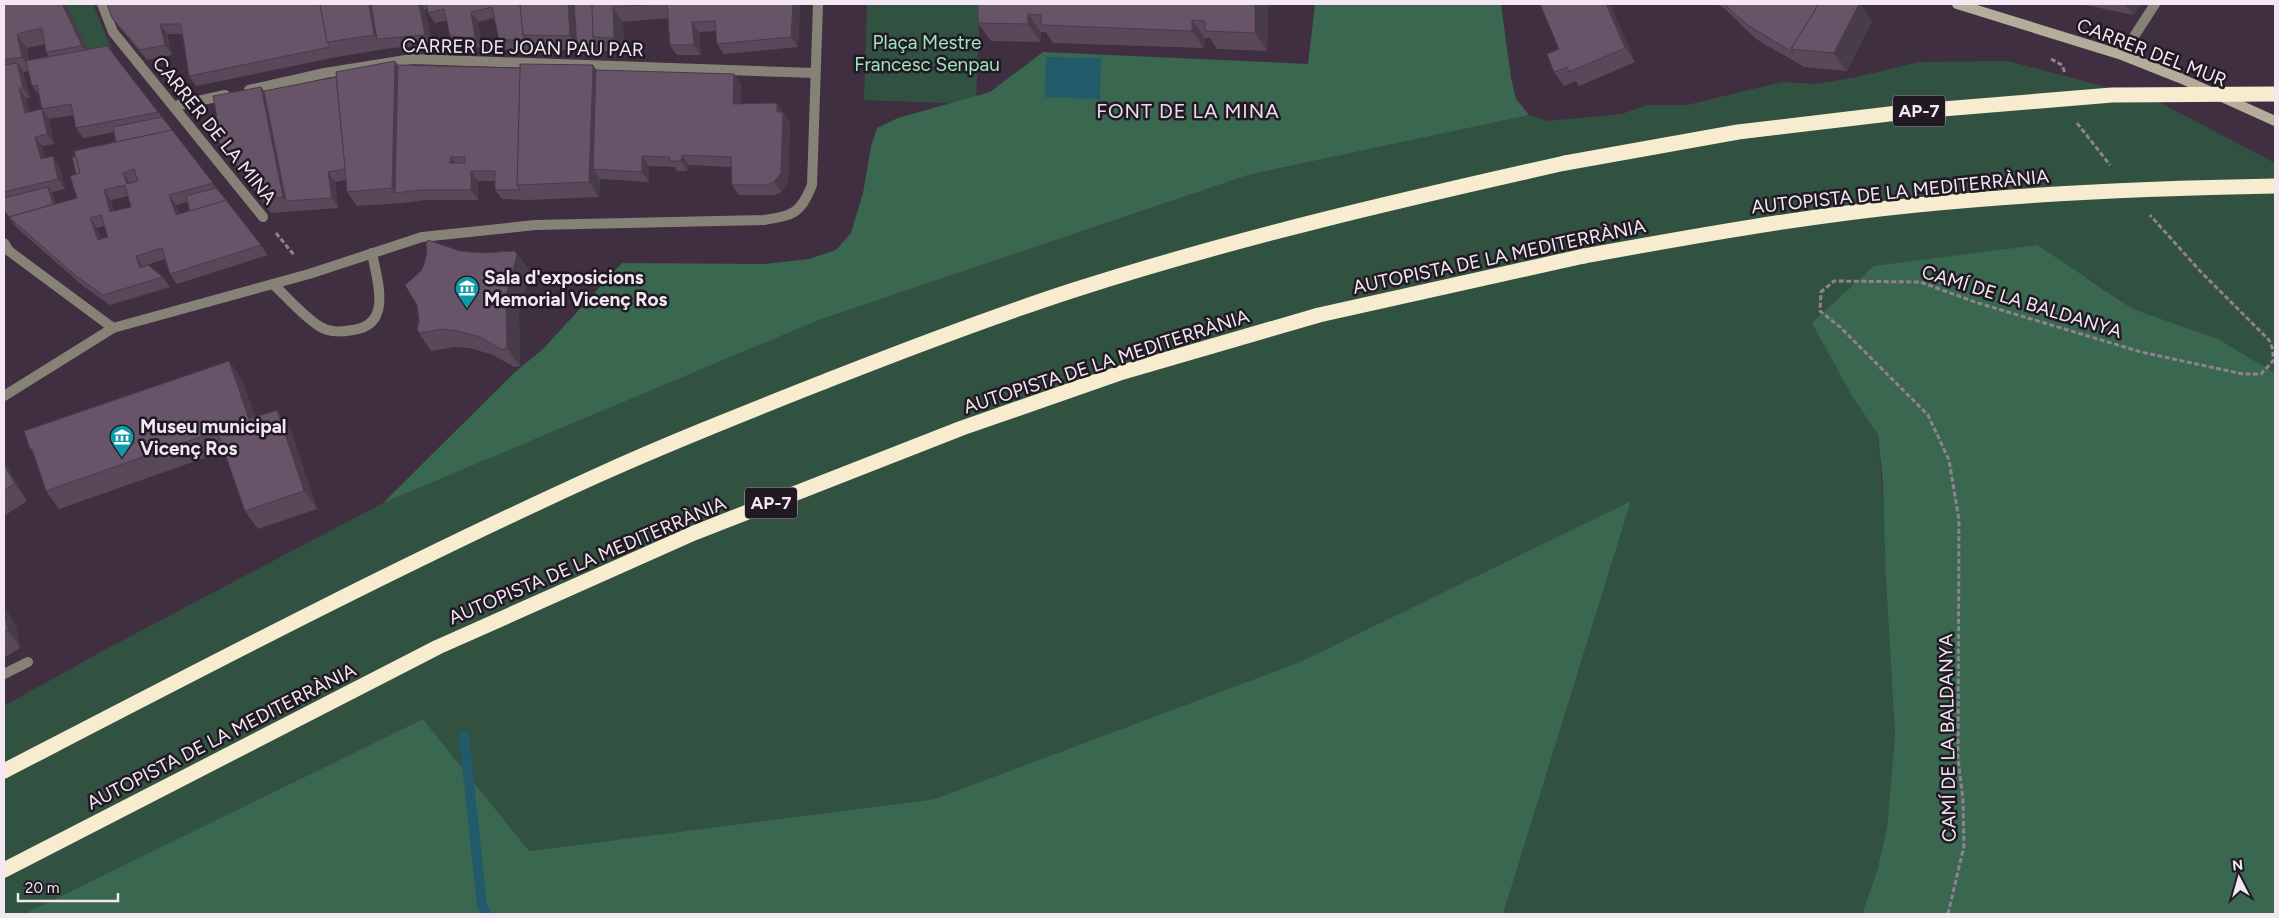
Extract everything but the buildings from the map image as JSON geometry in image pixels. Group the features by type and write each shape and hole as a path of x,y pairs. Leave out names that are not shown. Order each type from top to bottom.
{"highway":[{"name":"AP-7","path":"4,771 379,580 597,476 773,402 916,346 1071,291 1196,253 1372,206 1565,163 1738,132 1906,112 2112,95 2275,94"},
{"name":"AUTOPISTA DE LA MEDITERRÀNIA","path":"4,870 438,646 694,533 962,428 1123,372 1319,315 1584,256 1751,226 1916,205 2124,189 2275,186"}],"main road":[{"name":"CARRER DEL MUR","path":"1957,4 2122,55 2180,78 2275,121"}],"street":[{"name":"CARRER DE LA MINA","path":"102,4 113,32 175,106 263,217"},
{"path":"4,396 113,328 309,274 422,236 535,225 764,220 788,216 804,204 812,185 818,4"},
{"path":"2122,55 2155,4"},
{"name":"CARRER DE JOAN PAU PAR","path":"175,106 325,73 412,59 815,72"},
{"path":"4,243 9,251 113,328"},
{"path":"273,284 319,326 336,332 363,329 376,319 380,298 372,253"},
{"path":"4,674 28,662"}],"path":[{"path":"2048,57 2062,65 2067,83"},
{"path":"2076,118 2078,126 2114,172"},
{"name":"CAMÍ DE LA BALDANYA","path":"1948,914 1964,846 1963,800 1958,758 1959,520 1955,486 1949,460 1928,415 1840,327 1820,311 1821,292 1834,281 1920,282 1978,303 2141,352 2243,374 2261,374 2273,361 2273,350 2269,340 2200,272 2145,209"},
{"name":"CARRER DE LA MINA","path":"263,217 309,274"}],"green space":[{"path":"66,4 93,4 114,56 92,60"},
{"name":"Plaça Mestre Francesc Senpau","path":"867,4 980,4 976,104 864,100"},
{"path":"1315,4 1501,4 1511,78 1516,99 1529,115 1248,175 819,320 383,503 515,372 543,349 622,263 764,264 809,259 836,250 851,233 863,193 871,147 877,128 898,118 990,92 1043,52 1308,64"},
{"path":"2008,61 2155,100 2275,163 2275,373 2218,339 2133,309 2086,277 1852,396 1878,435 1886,535 1886,582 1895,734 1887,828 1877,871 1862,914 1503,914 1631,501 1300,662 935,799 529,851 423,719 24,914 4,914 4,706 110,647 383,503 819,320 1248,175 1529,115 1548,121 1622,114 1647,105 1687,105 1782,82 1815,84 1857,77 1919,62"},
{"path":"2037,245 2133,309 2218,339 2275,373 2275,914 1862,914 1877,871 1887,828 1895,734 1886,582 1883,484 1878,435 1852,396 1812,323 1874,266"},
{"path":"1631,501 1503,914 24,914 423,719 529,851 935,799 1300,662"}],"water":[{"path":"1046,57 1101,58 1100,99 1045,97"}],"waterway":[{"path":"464,736 482,905 486,914"}],"place":[{"name":"Sala d'exposicions Memorial Vicenç Ros","path":"467,309"},
{"name":"Museu municipal Vicenç Ros","path":"122,458"}],"district":[{"name":"FONT DE LA MINA","path":"1188,111"}]}
